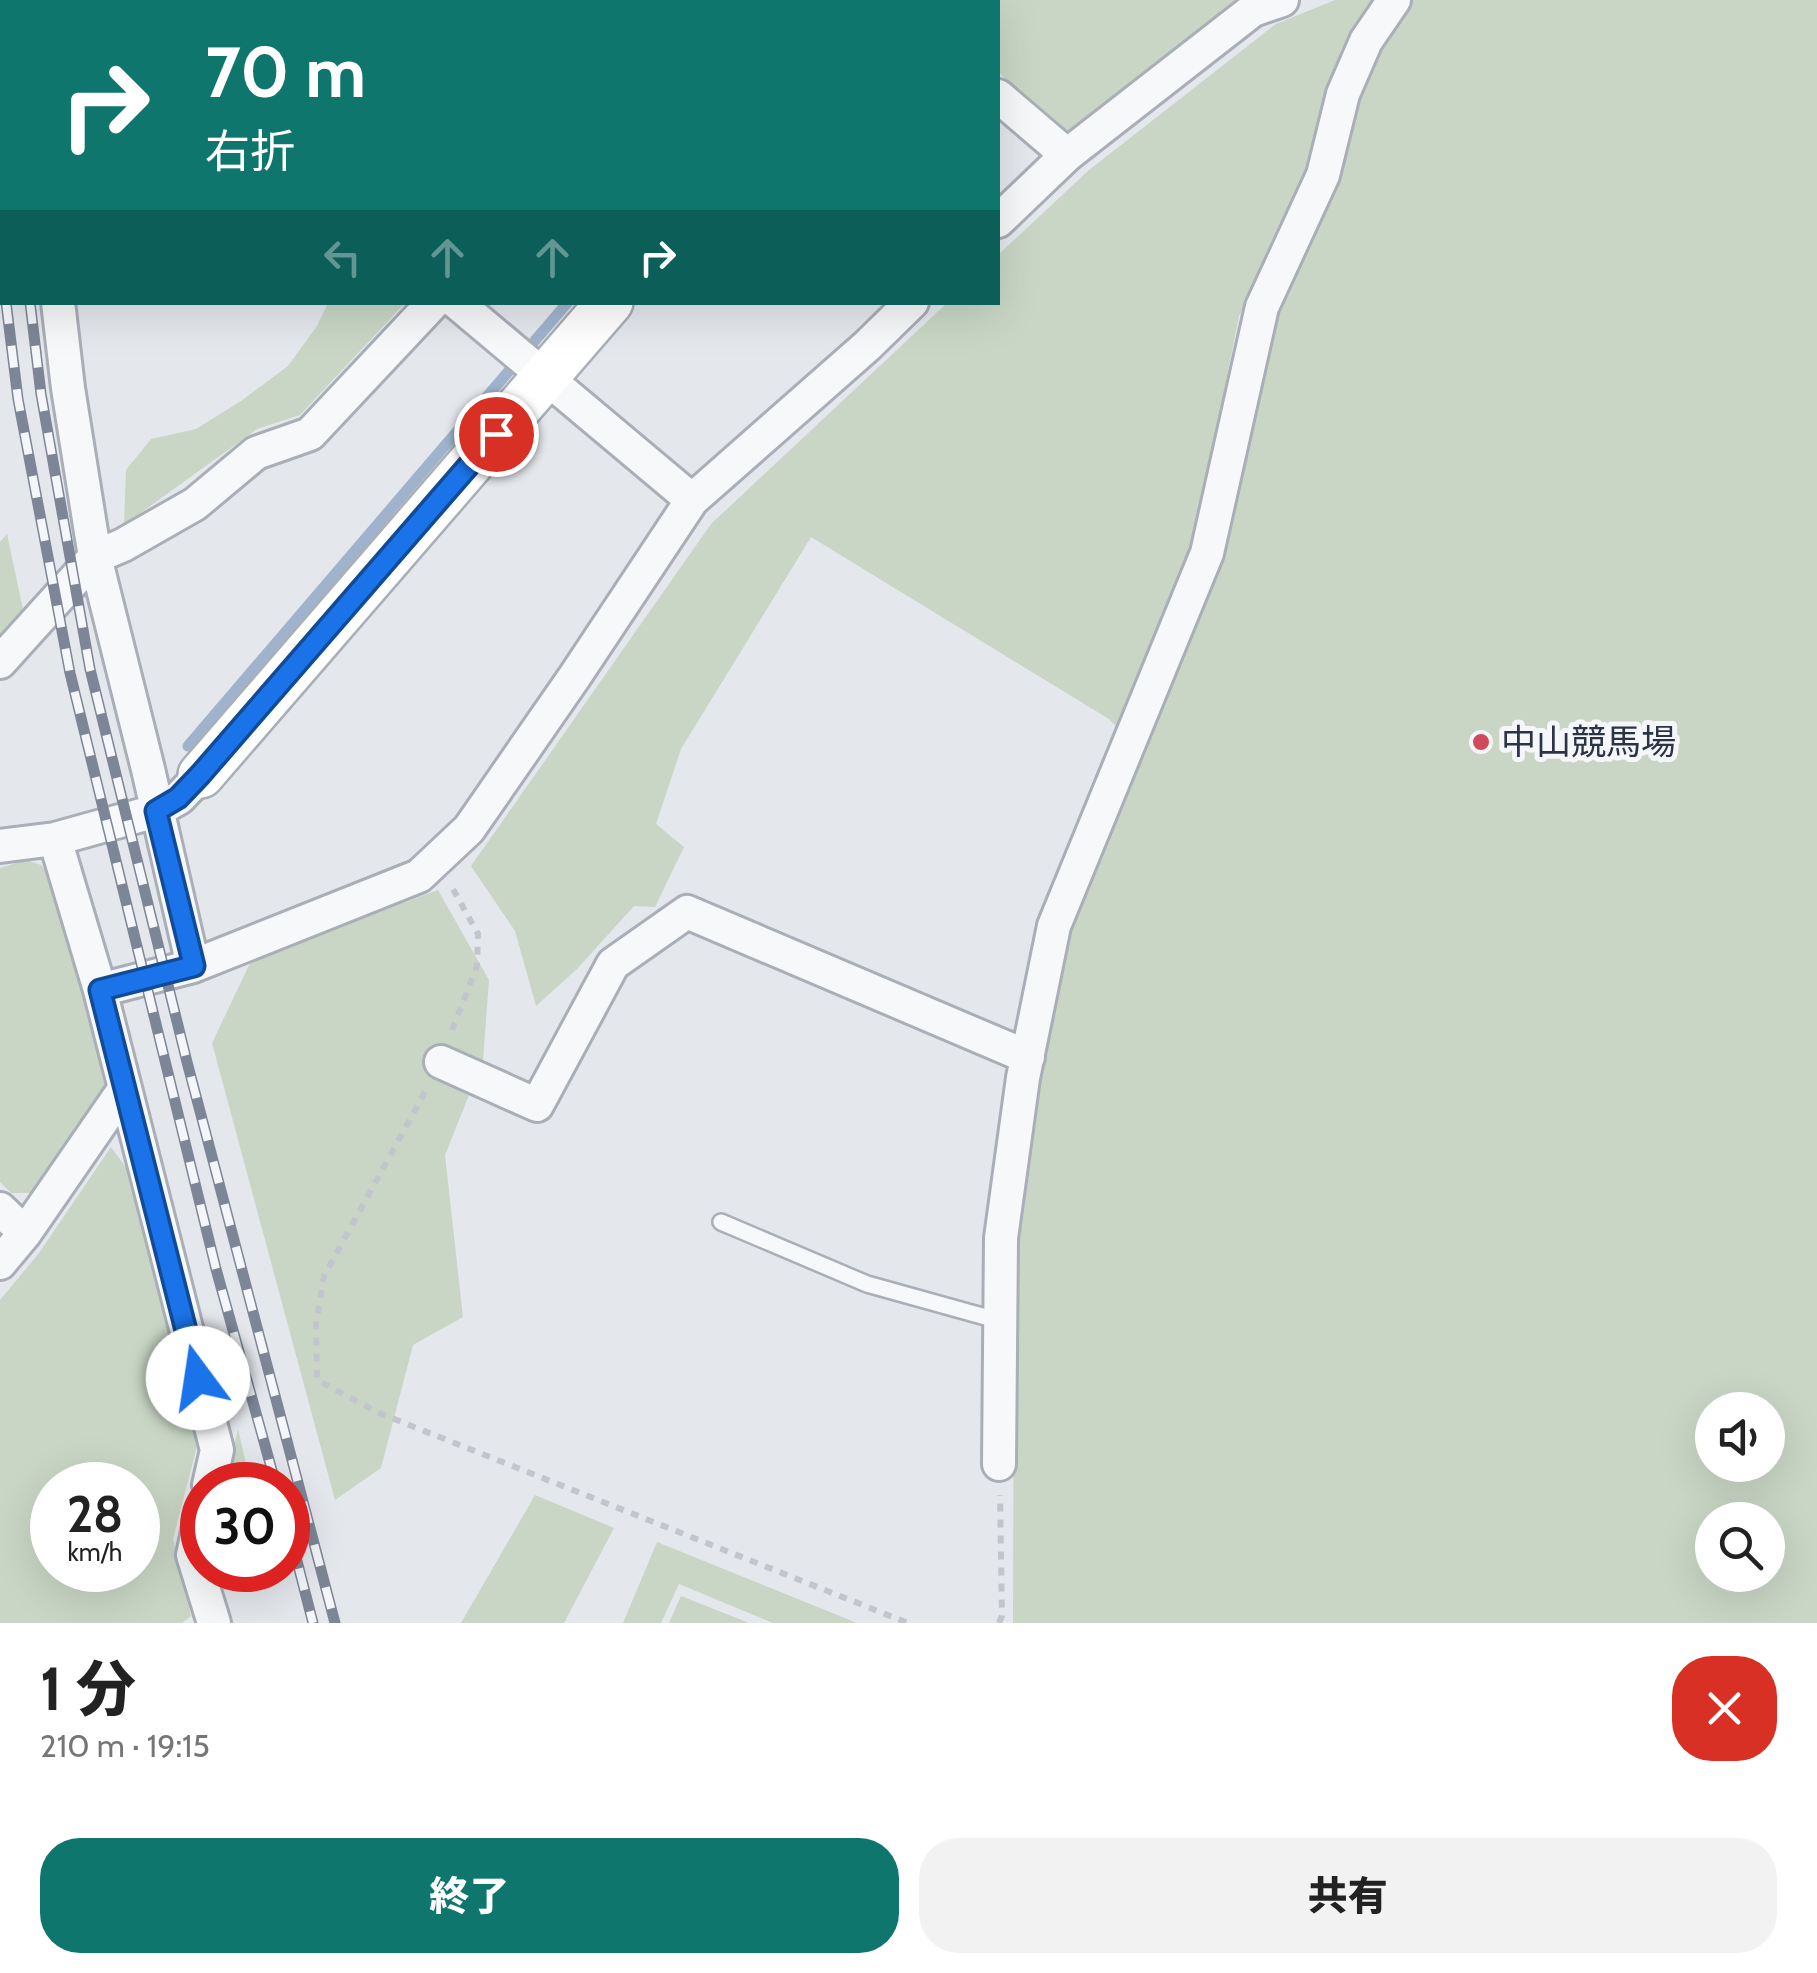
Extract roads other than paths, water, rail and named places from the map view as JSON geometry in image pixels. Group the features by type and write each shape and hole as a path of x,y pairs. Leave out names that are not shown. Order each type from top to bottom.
{"street":[{"path":"1000,1464 1002,1238 1028,1057 1054,926 1207,553 1262,307 1323,175 1343,94 1366,41 1394,0"},
{"path":"1000,219 1066,156 1253,10 1273,1"},
{"path":"1000,98 1066,156"},
{"path":"58,305 95,557 194,966"},
{"path":"0,662 95,557 196,504 256,454 310,434 431,305"},
{"path":"460,305 692,500"},
{"path":"0,846 55,839 156,811 178,798 607,305"},
{"path":"100,990 194,966 419,876 468,830 692,500 909,305"},
{"path":"55,839 100,990 217,1450 214,1462"},
{"path":"441,1062 537,1105 613,964 687,912 1028,1057"},
{"path":"0,1263 125,1088"},
{"path":"0,1209 25,1233"},
{"path":"204,1592 214,1623"}],"lane":[{"path":"721,1222 867,1284 1001,1321"}],"waterway":[{"path":"188,746 565,305"}],"railway":[{"path":"6,305 18,399 70,673 216,1269 270,1462"},
{"path":"30,305 41,394 90,669 187,1062 335,1623"},
{"path":"305,1592 313,1623"}],"place":[{"name":"中山競馬場","path":"1481,742"}]}
